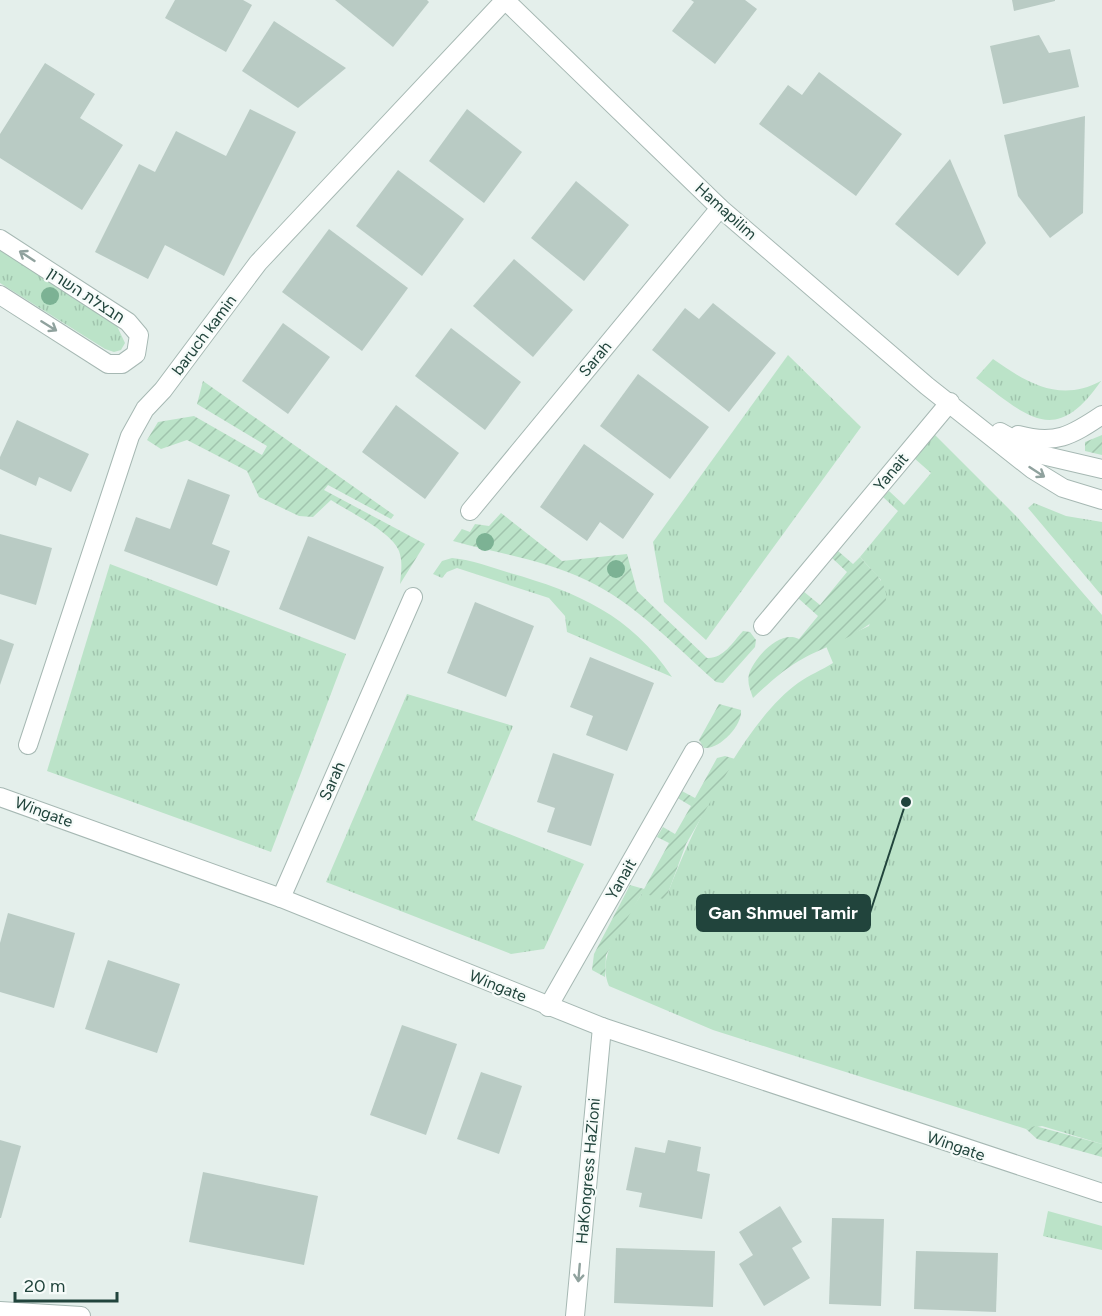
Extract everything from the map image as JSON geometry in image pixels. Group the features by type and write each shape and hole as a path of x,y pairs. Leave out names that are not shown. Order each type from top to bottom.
{"street":[{"name":"Hamapilim","path":"505,0 720,208 927,386 1032,469 1063,488 1102,500"},
{"name":"baruch kamin","path":"28,745 130,436 145,409 163,390 258,263 505,0"},
{"name":"Sarah","path":"470,511 720,208"},
{"name":"חבצלת השרון","path":"0,239 128,322 139,335 136,354 122,364 108,364 0,295"},
{"name":"Hamapilim","path":"954,406 1042,455 1102,469"},
{"name":"Yanait","path":"764,626 954,406"},
{"name":"Hamapilim","path":"988,426 1035,439 1055,440 1077,432 1102,415"},
{"name":"Sarah","path":"281,898 413,597"},
{"name":"Yanait","path":"548,1007 694,751"},
{"name":"Wingate","path":"0,797 281,898 602,1027 1102,1193"},
{"name":"HaKongress HaZioni","path":"575,1316 602,1027"},
{"name":"Wingate","path":"1000,1161 1102,1182"},
{"path":"0,1311 81,1316"}],"green space":[{"path":"0,248 117,326 125,343 121,350 114,352 105,349 0,283"},
{"path":"788,355 861,427 706,640 664,602 653,542"},
{"path":"993,359 1018,376 1058,390 1072,390 1101,381 1085,402 1069,414 1055,420 1040,419 1011,404 976,378"},
{"path":"203,381 394,515 391,519 328,485 324,490 425,544 400,584 401,559 395,544 369,522 331,500 313,517 299,516 259,497 247,471 187,440 161,449 147,440 158,422 194,416 262,455 267,446 197,404"},
{"path":"934,434 1017,517 1102,615 1102,1144 1042,1126 1026,1129 713,1030 609,986 606,974 609,950 621,926 642,893 668,893 690,840 721,779 758,724 798,683 833,663 826,646 869,626 881,580 860,557 898,511 883,497 889,491 904,505 931,473 914,458"},
{"path":"1102,435 1102,455 1085,451 1085,442"},
{"path":"1034,503 1066,516 1102,522 1102,596 1028,508"},
{"path":"501,513 562,561 627,554 637,591 707,658 723,653 743,631 750,632 756,640 755,647 723,683 716,682 638,613 586,580 554,567 453,541 462,529 470,532 475,524 489,526"},
{"path":"838,551 853,564 860,557 881,581 886,596 883,608 874,620 861,630 797,662 777,676 753,698 748,677 756,660 776,641 792,637 799,639 818,616 798,598 803,591 820,605 847,572 832,558"},
{"path":"452,558 467,560 535,580 601,609 639,637 672,677 567,632 565,616 549,598 457,568 447,572 442,578 433,574 442,561"},
{"path":"110,564 346,654 271,852 47,771"},
{"path":"407,694 513,726 474,820 584,864 544,949 511,954 326,882"},
{"path":"719,704 741,710 741,716 734,729 723,741 710,748 704,748 699,740"},
{"path":"725,756 735,759 686,844 668,893 663,899 642,893 606,955 605,977 592,970 594,954 630,885 644,889 669,843 657,837 663,827 675,834 691,806 676,797 680,790 695,798 717,758"},
{"path":"1035,1126 1102,1144 1102,1157 1037,1139 1026,1129"},
{"path":"1048,1211 1102,1226 1102,1250 1043,1236"}],"building":[{"path":"175,0 243,0 252,5 226,52 165,18"},
{"path":"335,0 427,0 429,2 393,47"},
{"path":"691,0 745,0 757,9 715,64 672,31 694,2"},
{"path":"1012,0 1055,0 1055,1 1014,11"},
{"path":"274,21 346,68 298,108 242,71"},
{"path":"1039,35 1049,53 1070,49 1079,87 1003,104 990,46"},
{"path":"45,63 95,94 80,118 123,145 82,210 0,158 0,134"},
{"path":"819,72 902,134 856,196 759,124 788,85 802,95"},
{"path":"250,109 296,132 224,276 165,245 148,279 95,252 139,164 155,172 176,131 226,156"},
{"path":"467,109 522,152 484,203 429,161"},
{"path":"1085,116 1083,213 1050,238 1018,196 1004,135"},
{"path":"950,159 986,243 958,276 895,224"},
{"path":"398,170 464,219 422,276 356,226"},
{"path":"576,181 629,225 584,281 531,238"},
{"path":"329,229 408,288 362,351 282,292"},
{"path":"514,259 573,310 533,357 473,306"},
{"path":"713,303 776,353 729,412 652,350 685,308 699,319"},
{"path":"283,323 330,357 288,414 242,381"},
{"path":"451,328 521,382 485,430 415,376"},
{"path":"638,374 709,427 670,479 600,426"},
{"path":"396,405 459,453 425,499 362,452"},
{"path":"17,420 89,454 71,492 39,477 36,486 0,469 0,457"},
{"path":"584,444 654,494 623,539 600,522 587,541 540,507"},
{"path":"188,479 230,495 212,544 230,551 217,586 124,551 136,517 170,529"},
{"path":"0,534 52,548 36,605 0,594"},
{"path":"308,536 384,567 355,640 279,609"},
{"path":"475,602 534,626 506,697 447,673"},
{"path":"0,639 14,644 0,685"},
{"path":"590,657 654,683 627,751 586,735 593,716 570,707"},
{"path":"553,753 614,774 591,846 547,832 555,808 537,802"},
{"path":"8,913 75,933 54,1008 0,992 0,943"},
{"path":"108,960 180,984 157,1053 85,1029"},
{"path":"402,1025 457,1044 426,1135 370,1115"},
{"path":"481,1072 522,1086 499,1154 457,1139"},
{"path":"0,1140 21,1146 1,1218 0,1218"},
{"path":"668,1140 701,1147 697,1171 710,1174 702,1219 639,1207 642,1193 626,1190 635,1147 665,1153"},
{"path":"203,1172 318,1196 304,1265 189,1242"},
{"path":"780,1206 802,1242 792,1248 810,1278 764,1306 739,1264 753,1255 739,1232"},
{"path":"832,1218 884,1219 881,1306 829,1304"},
{"path":"616,1248 715,1251 713,1307 614,1303"},
{"path":"916,1251 998,1253 996,1312 914,1309"}],"place":[{"name":"Gan Shmuel Tamir","path":"906,802"}]}
